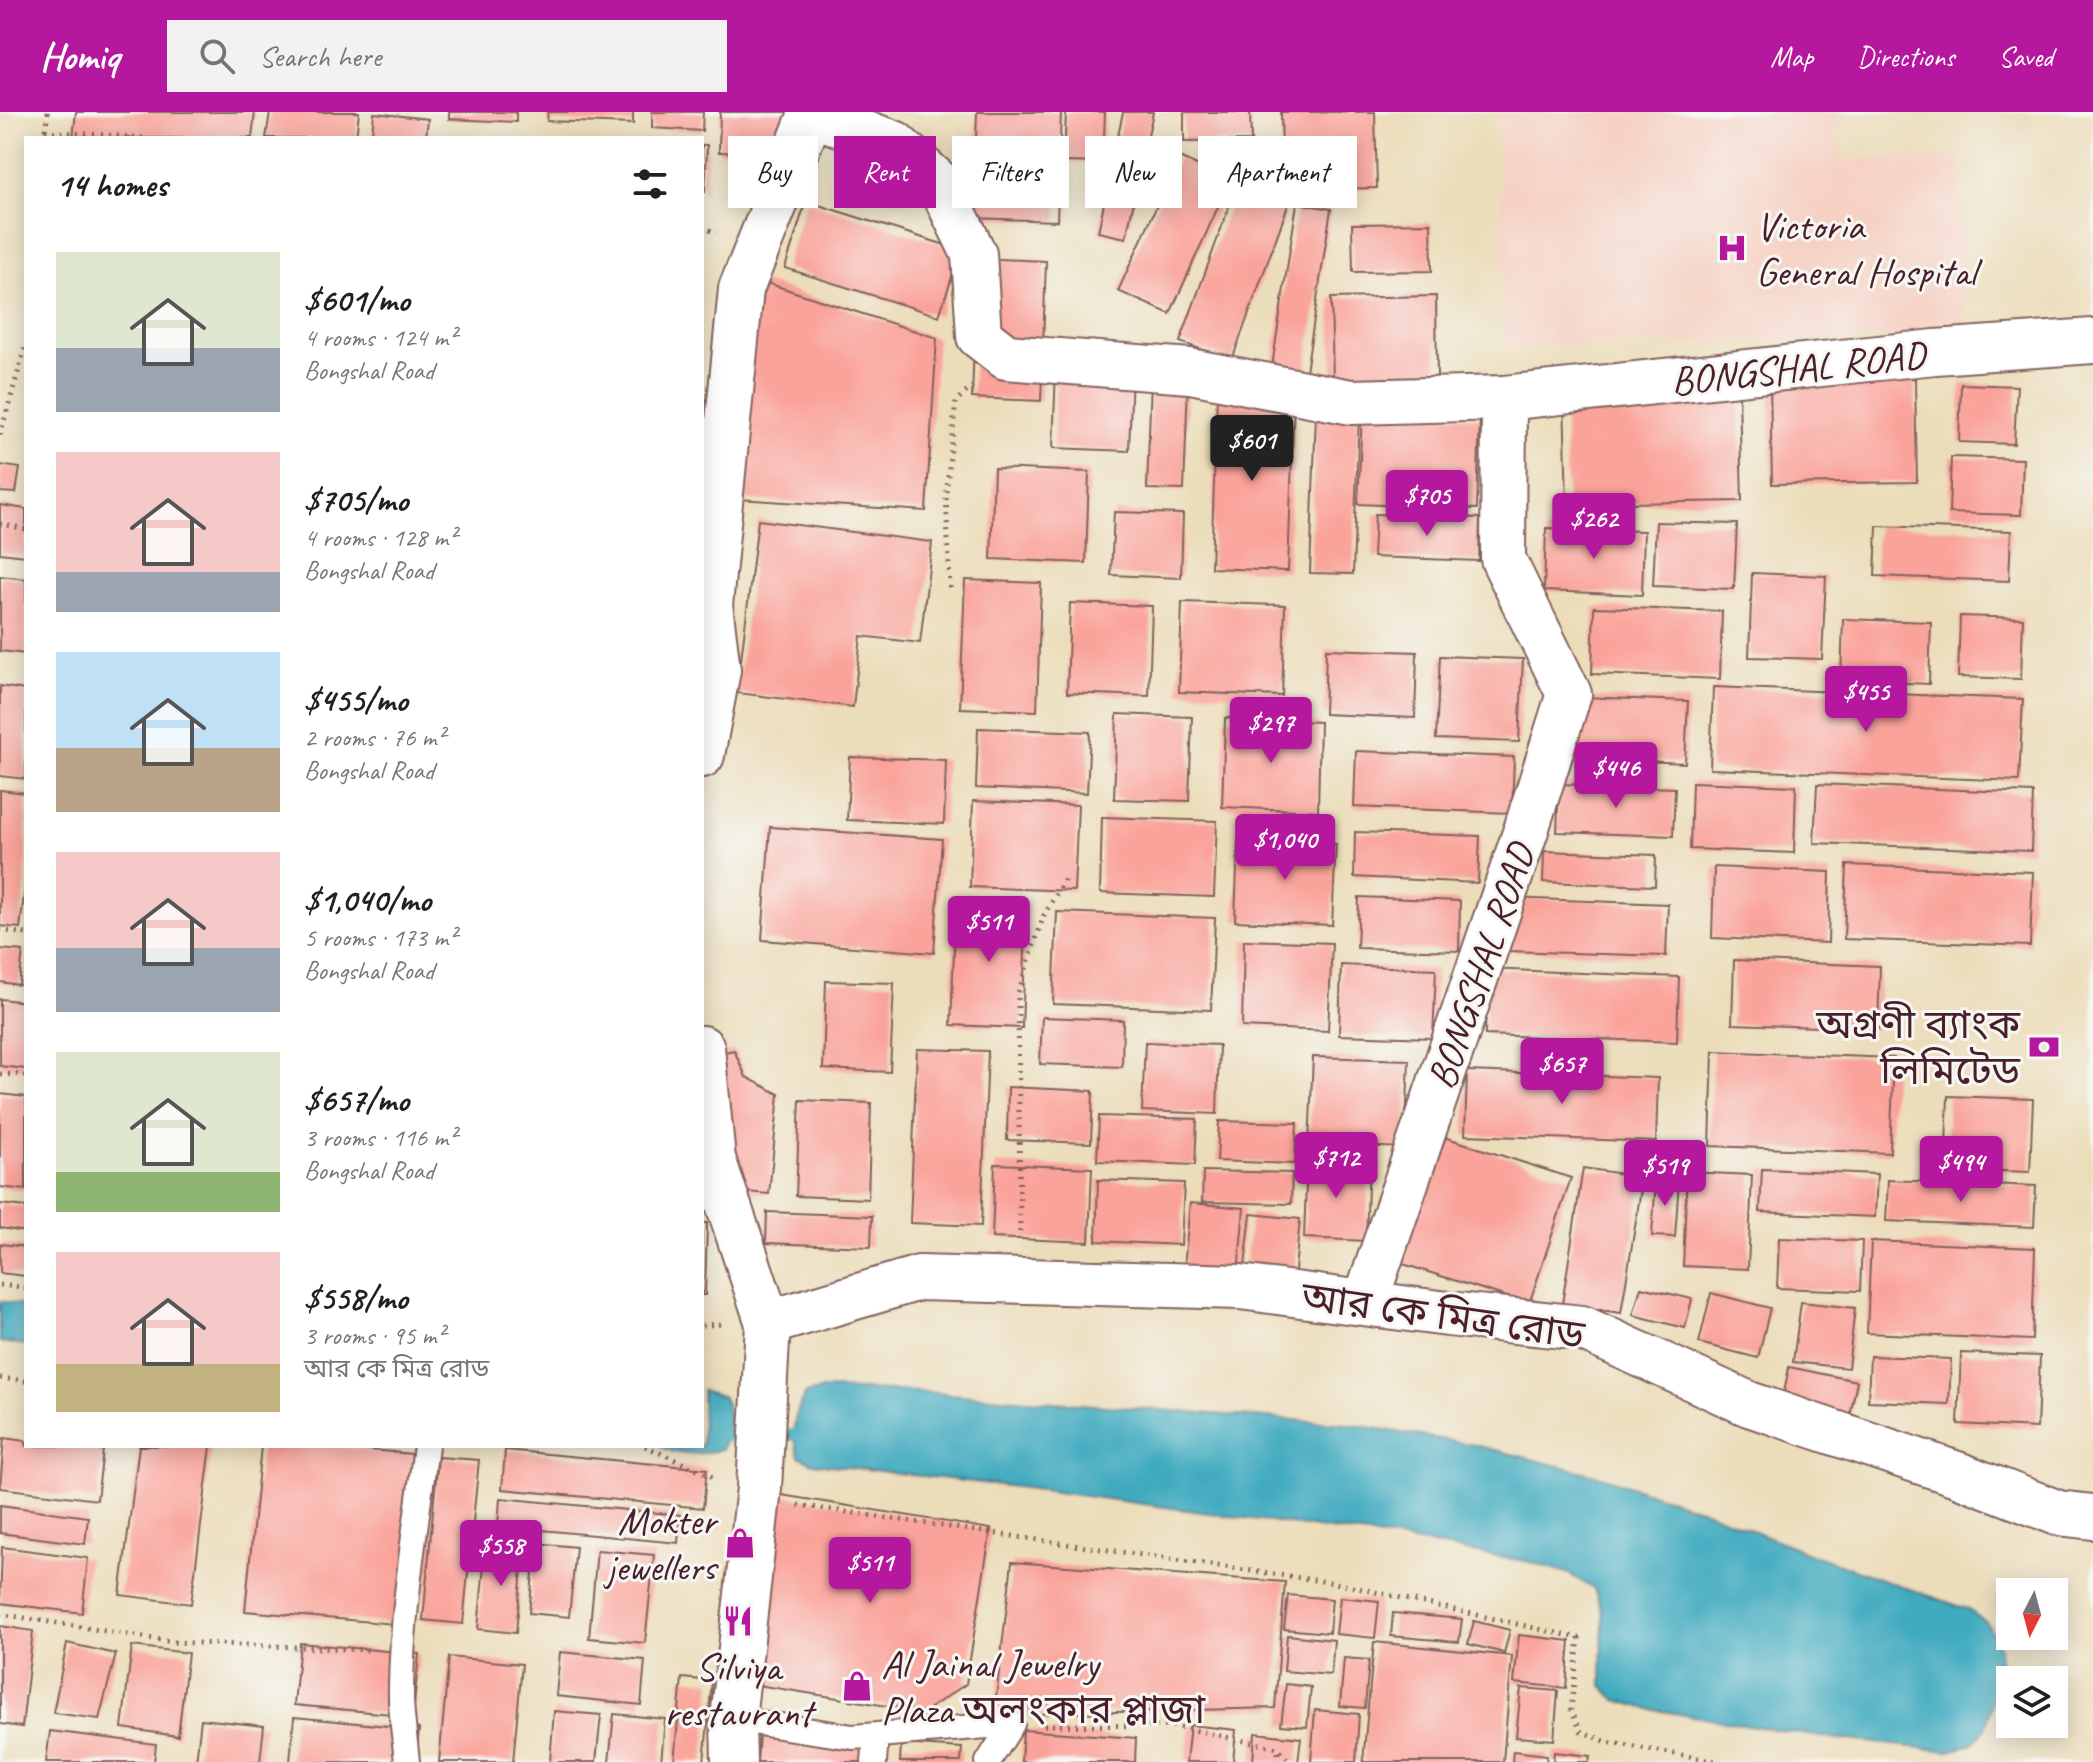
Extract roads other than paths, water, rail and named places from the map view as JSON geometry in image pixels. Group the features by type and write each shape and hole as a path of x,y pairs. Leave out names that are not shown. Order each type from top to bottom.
{"street":[{"name":"BONGSHAL ROAD","path":"812,113 894,143 940,184 974,254 979,336 1006,357 1190,371 1351,402 1504,398 1935,352 2093,341"},
{"path":"704,744 718,670 710,605 741,289 812,113"},
{"name":"BONGSHAL ROAD","path":"1365,1303 1526,830 1569,694 1503,559 1504,398"},
{"path":"704,1068 713,1159 768,1332 759,1493 733,1719 734,1762"},
{"name":"আর কে মিত্র রোড","path":"768,1332 919,1278 1240,1287 1582,1328 1749,1404 1960,1475 2058,1513 2093,1517"}],"lane":[{"path":"407,1762 400,1691 406,1601 426,1448"},
{"path":"733,1719 853,1737 1012,1724 988,1762"},
{"path":"874,1762 876,1736"}],"water":[{"path":"0,1301 24,1306 24,1345 0,1342"},
{"path":"827,1389 922,1392 1349,1424 1475,1445 1604,1477 1708,1512 1813,1555 1967,1609 1987,1623 1996,1640 1996,1650 1999,1650 1996,1687 1985,1729 1971,1745 1949,1751 1821,1737 1649,1709 1616,1700 1602,1685 1603,1613 1594,1589 1567,1573 1530,1562 1397,1539 1041,1490 813,1463 799,1456 794,1431 805,1394"},
{"path":"704,1391 722,1396 728,1422 722,1449 682,1454 664,1448 704,1448"}],"waterway":[{"path":"728,1436 793,1435"}],"place":[{"name":"Victoria General Hospital","path":"1732,248"},
{"name":"অগ্রণী ব্যাংক লিমিটেড","path":"2044,1047"},
{"name":"Mokter jewellers","path":"740,1543"},
{"name":"Silviya restaurant","path":"738,1621"},
{"name":"Al Jainal Jewelry Plaza অলংকার প্লাজা","path":"857,1686"}]}
